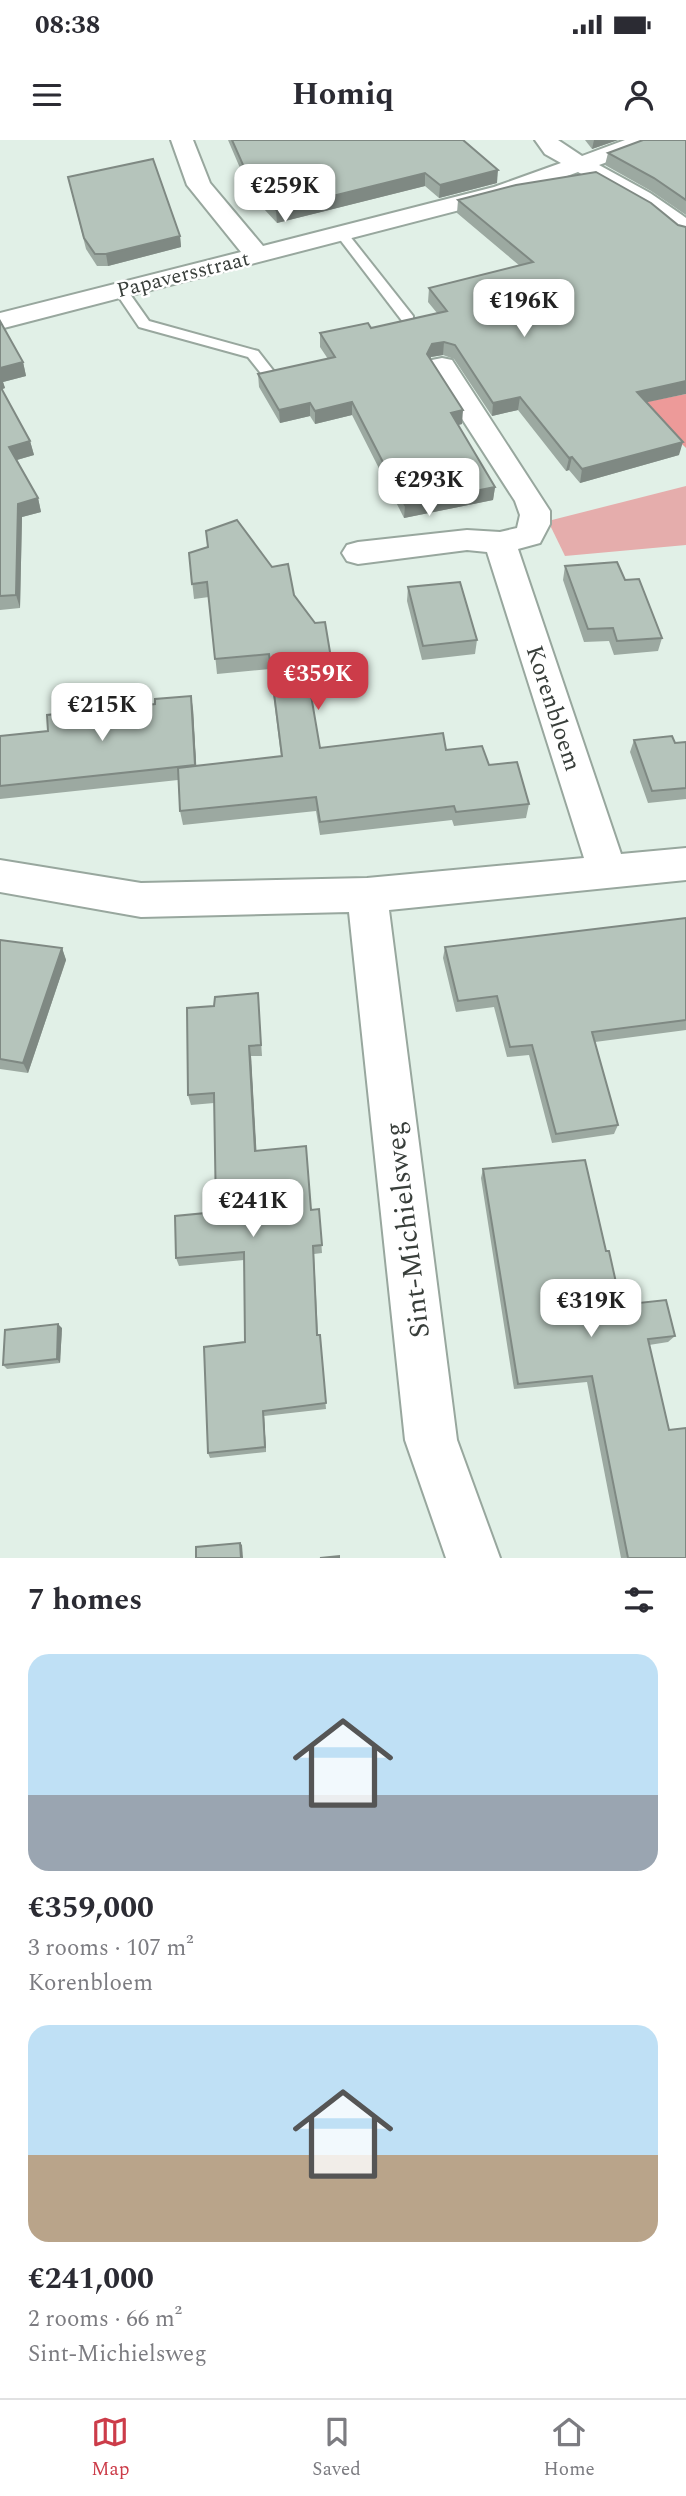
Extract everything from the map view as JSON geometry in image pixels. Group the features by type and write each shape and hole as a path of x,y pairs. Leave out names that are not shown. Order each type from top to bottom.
{"street":[{"path":"182,140 198,185 257,254"},
{"path":"546,140 553,149 646,203 678,223 686,232"},
{"name":"Papaversstraat","path":"0,321 502,192 646,140"},
{"path":"358,553 467,540 500,543 529,536 537,519 536,509 442,366"},
{"name":"Korenbloem","path":"500,543 608,873"},
{"path":"0,876 141,901 367,895 686,864"},
{"name":"Sint-Michielsweg","path":"367,895 431,1440 473,1558"}],"lane":[{"path":"341,233 408,319"},
{"path":"120,290 144,324 253,354 272,378"}],"shaded area":[{"path":"686,394 686,448 640,403"},
{"path":"686,486 686,545 565,556 548,521"}],"building":[{"path":"232,140 463,140 498,170 440,185 425,173 276,210 251,183"},
{"path":"643,140 686,140 686,200 654,178 608,153"},
{"path":"153,159 180,236 106,254 95,254 84,238 68,177"},
{"path":"596,172 651,203 678,225 686,227 686,381 637,392 683,442 582,469 572,457 569,458 520,397 493,403 455,345 444,342 432,344 427,354 463,410 451,413 495,487 405,505 352,402 315,411 310,403 279,410 258,374 335,357 320,333 368,323 371,328 447,311 429,288 533,262 458,200 516,185"},
{"path":"0,321 23,362 0,368"},
{"path":"0,386 30,441 9,447 38,498 18,504 16,595 0,596"},
{"path":"237,520 272,567 288,564 294,595 315,623 325,622 332,664 306,666 320,748 443,733 446,750 482,746 489,765 517,762 529,804 456,812 454,806 320,822 316,797 180,811 178,768 282,756 269,654 215,659 207,582 192,584 189,553 208,547 206,531"},
{"path":"617,562 625,580 639,579 662,638 617,641 613,628 588,629 565,566"},
{"path":"460,582 477,640 423,646 408,587"},
{"path":"191,696 195,765 0,786 0,736 48,731 47,715 155,704 155,699"},
{"path":"672,736 675,743 686,742 686,788 652,791 634,740"},
{"path":"686,918 686,1020 592,1032 618,1125 556,1134 532,1045 510,1047 497,996 458,1001 445,947"},
{"path":"0,940 62,948 23,1063 0,1059"},
{"path":"258,993 261,1045 249,1046 255,1151 306,1146 311,1210 319,1209 322,1245 313,1246 317,1335 320,1335 326,1403 263,1411 265,1447 208,1453 204,1347 245,1342 244,1252 176,1258 175,1216 216,1212 214,1093 188,1095 187,1008 214,1006 215,997"},
{"path":"585,1160 619,1296 637,1293 639,1303 666,1300 675,1336 648,1339 669,1430 686,1428 686,1558 628,1558 592,1376 518,1384 483,1169"},
{"path":"58,1324 57,1359 3,1365 5,1330"},
{"path":"240,1543 241,1558 196,1558 196,1547"}]}
